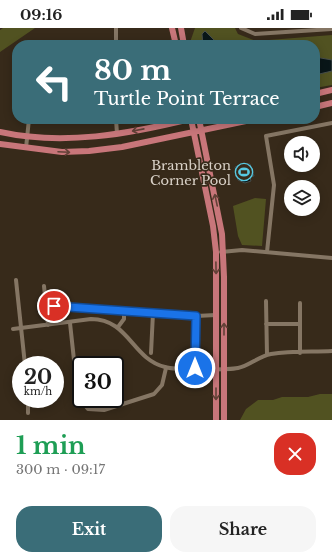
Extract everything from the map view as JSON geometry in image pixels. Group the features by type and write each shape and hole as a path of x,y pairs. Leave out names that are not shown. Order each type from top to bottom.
{"main road":[{"path":"172,28 175,40"},
{"path":"181,28 183,40"},
{"path":"320,93 332,90"},
{"path":"320,106 332,103"},
{"path":"0,132 27,136 71,138 117,134 166,124"},
{"path":"191,124 213,226 216,252 216,420"},
{"path":"200,124 220,218 223,252 224,420"},
{"path":"0,144 62,152 89,151 231,124"}],"street":[{"path":"116,28 116,40"},
{"path":"241,28 255,34 332,29"},
{"path":"267,252 274,185 266,136 332,123"},
{"path":"26,148 28,124"},
{"path":"116,124 117,134"},
{"path":"216,252 242,250 332,258"},
{"path":"16,280 24,356"},
{"path":"44,286 48,325"},
{"path":"266,301 268,355"},
{"path":"300,303 300,353"},
{"path":"46,306 196,316 216,315"},
{"path":"118,327 124,319 124,311"},
{"path":"151,352 153,313"},
{"path":"195,368 196,316"},
{"path":"13,329 96,319 108,322 118,327 144,356 166,368 237,368 268,355 332,351"},
{"path":"70,323 78,397 88,409 104,410 154,394 162,385 166,368"},
{"path":"266,324 300,324"},
{"path":"28,408 28,413"}],"shaded area":[{"path":"3,28 35,28 18,40 12,40 12,44 0,52 0,30"},
{"path":"195,28 235,28 238,34 253,40 191,40"},
{"path":"205,31 214,40 203,40 202,34"},
{"path":"332,35 332,85 320,87 320,40 269,40"},
{"path":"320,58 332,60 332,71 320,74"},
{"name":"Brambleton Corner Pool","path":"250,164 254,176 244,177 250,178 251,181 245,183 238,180 235,167"},
{"path":"255,198 266,199 262,246 242,245 238,236 233,206"},
{"path":"54,311 66,311 66,318 54,318"},
{"path":"320,394 332,394 332,420 240,420 246,409 258,400 273,400 282,397 308,397"}],"place":[{"name":"Brambleton Corner Pool","path":"244,172"}],"route":[{"path":"54,306 196,316 195,368"}]}
